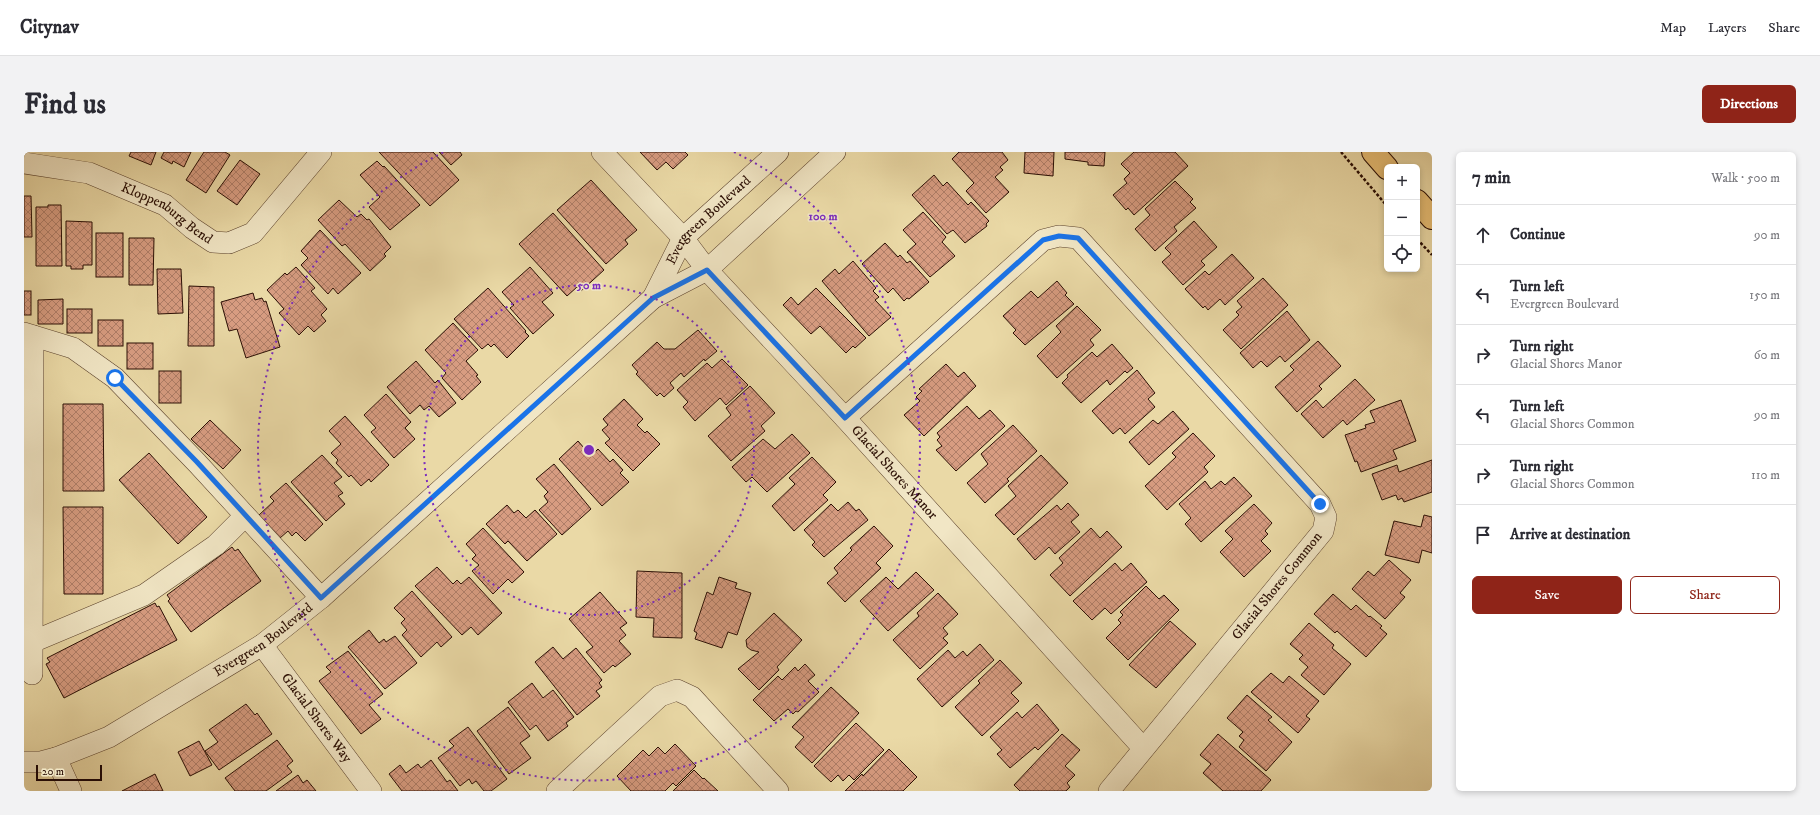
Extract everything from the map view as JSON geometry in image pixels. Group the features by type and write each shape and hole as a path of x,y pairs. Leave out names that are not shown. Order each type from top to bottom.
{"main road":[{"path":"1373,152 1384,165"},
{"path":"1420,204 1432,218"}],"street":[{"name":"Kloppenburg Bend","path":"24,163 89,173 165,205 192,228 213,242 229,243 253,233 321,152"},
{"name":"Glacial Shores Manor","path":"602,152 683,238 707,270 845,418 1144,748"},
{"name":"Evergreen Boulevard","path":"653,298 683,238 778,152"},
{"path":"707,270 835,152"},
{"name":"Glacial Shores Common","path":"845,418 1043,240 1059,236 1078,238 1320,504 1326,517 1323,531 1144,748"},
{"name":"Evergreen Boulevard","path":"24,772 40,760 110,737 262,645 321,598 653,298 707,270"},
{"path":"32,674 28,334 73,348 115,378 197,462 321,598"},
{"path":"32,642 144,595 216,545 245,516"},
{"name":"Glacial Shores Way","path":"262,645 372,791"},
{"path":"557,791 660,696 677,690 692,697 778,791"},
{"path":"1109,791 1144,748"},
{"path":"40,760 71,791"}],"path":[{"path":"1341,152 1384,202"},
{"path":"1420,241 1432,255"}],"building":[{"path":"131,152 156,152 151,165 129,156"},
{"path":"164,152 191,152 184,167 173,161 172,164 161,158"},
{"path":"204,152 225,152 230,155 206,193 186,180"},
{"path":"379,152 433,152 459,180 430,206"},
{"path":"439,152 460,152 462,155 451,165"},
{"path":"640,152 685,152 688,155 673,169 666,162 657,170"},
{"path":"959,152 1002,152 1008,160 1000,167 1003,170 995,177 1009,192 986,213 966,191 974,183 952,159"},
{"path":"1025,152 1054,152 1053,176 1024,173"},
{"path":"1065,152 1105,152 1104,166 1088,165 1088,162 1065,159"},
{"path":"1134,152 1175,152 1188,166 1134,215 1128,208 1126,210 1113,195 1127,183 1124,179 1130,173 1121,164"},
{"path":"240,160 260,174 237,205 217,191"},
{"path":"377,161 383,167 384,166 420,205 390,230 369,207 380,197 360,175"},
{"path":"934,175 943,186 947,182 968,205 971,202 989,221 986,224 987,226 965,243 953,230 947,234 912,195"},
{"path":"591,180 637,230 625,240 628,244 606,264 557,210"},
{"path":"1175,181 1193,199 1190,202 1196,208 1174,227 1177,231 1155,251 1135,229 1150,215 1145,209"},
{"path":"24,196 31,196 32,237 24,237"},
{"path":"339,200 357,217 361,214 367,220 369,219 391,247 384,254 386,256 370,271 345,244 342,246 318,220"},
{"path":"48,205 61,205 62,266 36,266 36,207 48,207"},
{"path":"923,212 946,237 942,242 955,256 930,277 907,252 916,244 903,230"},
{"path":"553,213 604,270 581,291 577,287 567,296 519,244"},
{"path":"66,221 92,222 92,265 83,265 83,269 71,269 71,266 66,266"},
{"path":"1194,221 1217,247 1201,261 1205,265 1183,285 1162,262 1171,254 1165,248"},
{"path":"320,230 361,273 338,294 333,288 328,294 301,265 308,258 301,251"},
{"path":"96,233 123,233 123,277 96,277"},
{"path":"129,238 154,238 153,285 129,285"},
{"path":"885,243 898,257 900,255 907,263 910,261 929,282 909,299 907,298 904,301 893,288 888,293 862,264"},
{"path":"1232,254 1254,278 1225,305 1220,299 1208,310 1205,306 1203,308 1185,289 1205,271 1209,275"},
{"path":"853,261 876,288 873,291 879,297 875,300 891,317 869,336 822,281 835,269 839,274"},
{"path":"296,267 315,288 311,291 327,309 321,315 326,321 314,332 308,326 299,335 279,313 284,309 267,290 285,273 287,275"},
{"path":"530,267 553,293 542,302 554,315 533,334 510,308 514,305 502,292"},
{"path":"157,269 181,269 183,313 158,314"},
{"path":"1263,278 1288,305 1241,349 1223,330 1239,315 1236,312 1242,307 1237,301"},
{"path":"1057,281 1067,293 1065,295 1074,304 1025,345 1013,333 1016,330 1003,316 1031,291 1038,298"},
{"path":"189,286 214,287 214,346 188,346"},
{"path":"488,288 529,336 507,358 494,344 491,347 488,344 482,349 454,319"},
{"path":"816,288 866,338 855,348 853,346 846,353 820,326 811,334 783,305 791,297 798,305"},
{"path":"24,291 31,291 31,315 24,315"},
{"path":"253,293 255,300 262,298 264,302 266,301 280,347 246,358 237,329 229,331 221,302"},
{"path":"63,299 63,324 38,324 38,300"},
{"path":"1077,306 1101,330 1090,340 1094,345 1057,378 1037,356 1061,332 1056,326"},
{"path":"67,309 92,309 92,333 67,333"},
{"path":"1287,311 1310,340 1285,362 1280,356 1267,367 1261,361 1253,368 1240,353"},
{"path":"98,320 123,320 123,346 98,346"},
{"path":"453,323 478,350 466,361 478,375 476,376 481,382 462,400 442,378 446,373 425,350"},
{"path":"698,330 717,351 705,361 704,359 684,377 681,373 670,383 674,388 664,397 660,393 657,396 636,374 638,372 632,365 657,342 664,349 675,349"},
{"path":"1318,341 1341,366 1319,386 1322,389 1297,412 1275,387 1294,370 1290,366"},
{"path":"127,343 153,343 153,369 127,369"},
{"path":"1112,344 1133,368 1127,373 1125,371 1110,385 1107,380 1081,403 1062,383 1068,377 1067,375 1092,352 1097,357"},
{"path":"722,359 748,385 726,405 720,398 695,421 683,407 688,402 677,390 707,363 712,368"},
{"path":"416,361 435,383 438,380 456,403 439,417 429,406 424,410 420,405 410,414 387,387"},
{"path":"946,364 958,377 964,372 976,386 924,436 904,415 920,401 916,397 922,391 919,389"},
{"path":"1137,370 1155,393 1148,399 1155,407 1125,434 1120,428 1113,434 1092,411"},
{"path":"159,371 181,371 181,403 159,403"},
{"path":"1355,379 1375,400 1347,425 1343,420 1323,438 1301,414 1316,400 1323,408"},
{"path":"750,386 775,413 761,426 765,431 731,461 708,436 731,415 726,408"},
{"path":"386,394 411,422 405,428 415,439 394,458 371,432 376,428 364,415"},
{"path":"624,399 643,419 637,425 645,433 647,431 660,444 633,471 605,443 610,439 602,430 608,425 603,419"},
{"path":"1401,400 1416,441 1393,450 1397,459 1361,472 1357,461 1355,462 1345,435 1366,428 1365,425 1375,422 1370,411"},
{"path":"63,404 103,404 104,491 63,491"},
{"path":"967,406 979,419 990,410 1005,426 956,471 936,450 942,446 937,440 940,437 937,433"},
{"path":"1173,411 1189,429 1149,465 1129,442 1153,420 1158,424"},
{"path":"345,416 389,465 371,482 369,479 361,486 351,475 349,477 336,463 338,460 331,453 341,444 329,431"},
{"path":"210,420 241,450 223,469 191,439"},
{"path":"1013,425 1037,451 1007,479 1009,481 985,503 967,483 988,464 981,454"},
{"path":"1193,433 1215,456 1204,467 1208,472 1167,510 1145,486 1176,457 1172,453"},
{"path":"792,434 810,453 767,492 752,477 746,482 732,467 763,439 775,449"},
{"path":"578,441 591,456 598,449 610,462 613,459 623,470 620,473 629,482 602,506 559,459"},
{"path":"149,453 207,517 178,544 119,480"},
{"path":"322,455 342,477 334,483 343,493 338,496 345,504 326,521 291,482"},
{"path":"1041,455 1068,483 1014,535 995,515 1016,496 1008,486"},
{"path":"812,457 836,482 823,495 828,500 794,531 772,506 795,484 789,478"},
{"path":"1432,460 1432,492 1404,502 1402,498 1398,500 1396,495 1382,500 1372,474 1397,465 1399,472"},
{"path":"554,464 591,509 562,535 539,510 548,502 544,496 548,492 536,479"},
{"path":"1234,477 1252,496 1201,542 1185,524 1191,518 1179,504 1205,481 1211,489 1221,481 1225,485"},
{"path":"286,483 323,524 305,541 296,532 292,536 288,531 280,538 259,515 274,501 270,497"},
{"path":"848,502 856,511 859,509 868,520 824,557 812,545 815,542 804,530 831,504 838,511"},
{"path":"1068,503 1079,515 1071,522 1080,532 1055,554 1049,547 1035,560 1017,539 1057,505 1061,510"},
{"path":"1254,504 1272,523 1265,531 1268,534 1261,541 1271,551 1244,577 1220,552 1233,539 1225,531"},
{"path":"507,505 514,513 518,510 526,518 535,510 557,534 527,561 508,541 505,544 486,524"},
{"path":"63,507 103,507 103,594 64,594"},
{"path":"1424,515 1432,517 1432,553 1422,550 1419,563 1385,555 1394,521 1421,527"},
{"path":"874,526 893,546 876,563 881,568 845,602 827,583 838,573 834,568 852,550 850,548"},
{"path":"483,528 524,572 512,583 508,579 493,594 472,571 479,565 472,559 476,555 466,544"},
{"path":"1091,528 1100,538 1107,531 1122,547 1070,596 1050,575 1063,563 1059,558"},
{"path":"232,547 235,551 238,549 261,581 191,632 168,601 170,599 167,595"},
{"path":"1389,560 1411,580 1400,593 1405,597 1385,619 1352,589 1368,571 1374,576"},
{"path":"1115,563 1122,571 1131,563 1147,582 1111,614 1105,608 1092,620 1073,601"},
{"path":"437,567 453,584 457,580 461,584 469,577 502,613 478,635 471,627 462,635 415,586"},
{"path":"637,571 682,573 682,638 653,637 654,618 636,617"},
{"path":"916,572 934,590 888,631 860,601 886,577 898,589"},
{"path":"719,577 737,583 735,588 751,593 737,635 728,632 722,648 695,639 697,633 694,631 707,592 713,595"},
{"path":"1146,586 1159,599 1164,595 1179,610 1128,660 1106,638 1121,623 1118,620 1123,615 1120,612"},
{"path":"412,591 452,637 441,647 437,642 421,657 402,635 407,630 401,623 405,619 394,608"},
{"path":"600,592 627,623 620,628 626,635 619,641 631,654 615,667 613,665 604,673 586,652 593,647 569,619"},
{"path":"938,593 958,614 943,628 948,634 943,638 948,643 920,669 893,640 919,616 917,613"},
{"path":"1333,594 1351,610 1356,605 1382,626 1380,628 1387,634 1366,657 1337,631 1335,633 1314,614"},
{"path":"155,603 157,607 159,606 177,640 64,698 46,664 50,662 47,658"},
{"path":"774,613 802,640 777,667 779,670 759,690 738,669 759,652 751,650 747,647 746,640"},
{"path":"1170,621 1196,644 1156,688 1129,665"},
{"path":"1309,623 1334,645 1332,648 1351,664 1324,695 1301,675 1308,667 1299,659 1303,655 1290,644"},
{"path":"369,630 379,643 384,639 386,642 395,636 417,663 385,689 348,647"},
{"path":"980,644 994,660 942,707 917,679 948,650 955,658 963,651 967,656"},
{"path":"553,647 563,659 576,648 602,680 599,683 602,687 596,691 600,696 577,715 535,662"},
{"path":"348,651 383,694 369,705 381,719 361,734 319,681 331,672 326,667"},
{"path":"1000,660 1022,683 1011,693 1019,701 982,736 955,707 980,683 978,681"},
{"path":"805,664 815,675 808,681 819,692 798,712 796,711 793,714 788,709 774,721 753,700 778,676 782,680 795,667 798,671"},
{"path":"1271,673 1283,683 1289,676 1319,701 1306,716 1310,719 1298,733 1251,692"},
{"path":"532,683 543,698 553,690 574,717 566,723 568,726 548,741 536,725 530,730 508,702"},
{"path":"831,687 859,713 812,763 795,747 804,737 792,727"},
{"path":"1247,695 1272,717 1268,720 1292,742 1266,771 1239,747 1244,740 1239,736 1243,732 1227,718"},
{"path":"246,704 255,715 257,713 272,734 219,770 205,751 218,742 209,730"},
{"path":"1037,704 1059,730 1038,750 1035,747 1010,768 997,754 1002,750 990,737 1017,712 1022,718"},
{"path":"508,707 530,736 520,743 531,758 509,774 477,731"},
{"path":"856,723 884,750 854,780 849,775 843,781 838,775 831,782 814,766"},
{"path":"468,727 507,779 491,791 484,791 476,781 472,784 469,779 460,786 438,758 454,746 449,741"},
{"path":"1062,734 1080,750 1065,766 1075,775 1067,783 1070,787 1066,791 1020,791 1014,785"},
{"path":"1218,734 1271,780 1261,791 1223,791 1203,773 1211,764 1200,755"},
{"path":"277,740 293,761 287,766 292,772 266,791 235,791 225,778"},
{"path":"199,741 212,765 190,776 178,752"},
{"path":"675,744 696,766 676,786 673,783 665,791 631,791 617,776 643,750 649,756 658,747 665,754"},
{"path":"889,749 917,777 903,791 845,791 862,774 863,776"},
{"path":"431,760 447,782 450,780 458,791 402,791 389,774 400,765 406,773 418,764 421,768"},
{"path":"694,770 703,779 704,778 718,791 673,791"},
{"path":"155,774 163,791 122,791"},
{"path":"298,775 303,783 307,780 316,791 276,791"}],"route":[{"path":"115,378 197,462 321,598 653,298 707,270 845,418 1043,240 1059,236 1078,238 1320,504"}]}
